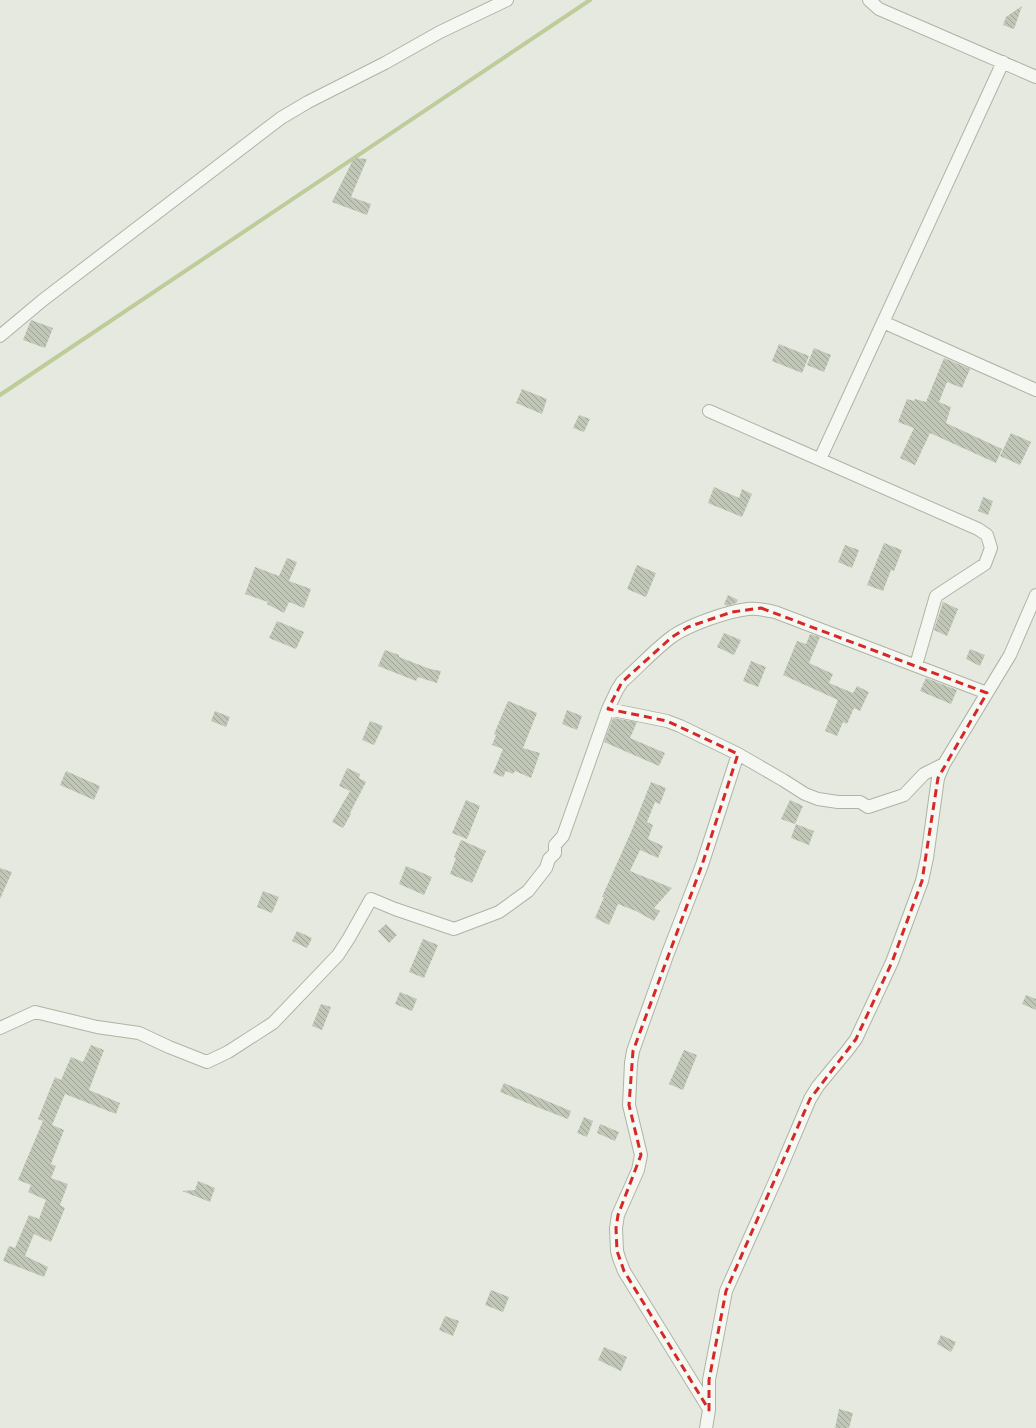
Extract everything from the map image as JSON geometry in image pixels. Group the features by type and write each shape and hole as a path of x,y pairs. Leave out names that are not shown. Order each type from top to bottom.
{"street":[{"path":"0,336 43,300 281,118 308,102 440,32 507,0"},
{"path":"869,0 879,9 1036,77"},
{"path":"820,460 1003,62"},
{"path":"883,322 1036,390"},
{"path":"709,411 978,529 987,535 992,548 985,564 936,596 916,665"},
{"path":"706,1428 709,1410 709,1380 726,1291 810,1099 818,1086 856,1039 892,962 922,881 927,858 938,778 944,764 1010,655 1036,595"},
{"path":"0,1028 35,1012 97,1026 139,1033 207,1062 228,1052 273,1023 338,955 371,899 395,910 454,929 499,912 528,891 546,868 549,859 555,853 555,845 563,836 608,708 616,690 622,682 672,637 688,627 732,612 761,608 775,612 987,693"},
{"path":"608,708 667,721 738,754 784,780 804,794 818,799 838,802 860,802 868,807 904,795 924,774 944,764"},
{"path":"709,1410 624,1271 618,1258 616,1228 618,1215 638,1170 641,1156 630,1112 631,1063 633,1052 668,953 702,865 738,754"}],"highlighted area":[{"path":"761,608 987,693 938,778 922,881 892,962 856,1039 810,1099 726,1291 709,1380 709,1410 624,1271 617,1251 616,1228 618,1215 641,1155 629,1105 633,1051 702,865 738,754 667,721 608,709 622,682 672,637 688,627 732,612"}],"building":[{"path":"1022,6 1014,29 1003,25 1006,17"},
{"path":"354,158 367,159 351,197 371,204 367,215 332,202"},
{"path":"31,320 53,328 45,348 23,340"},
{"path":"779,344 809,356 802,373 772,361"},
{"path":"814,348 831,355 824,372 807,365"},
{"path":"944,358 970,369 962,388 947,382 939,402 951,407 946,423 1002,449 996,463 930,433 915,465 900,458 914,428 898,422 907,399 914,401 915,399 926,402"},
{"path":"522,389 547,399 542,414 516,403"},
{"path":"579,415 590,419 584,432 573,428"},
{"path":"1011,433 1031,442 1020,465 1000,456"},
{"path":"714,487 739,498 742,489 752,494 742,517 708,503"},
{"path":"983,497 993,501 988,515 978,511"},
{"path":"884,543 902,550 894,571 891,570 883,591 867,585"},
{"path":"845,545 859,550 852,568 838,562"},
{"path":"287,558 297,562 289,581 311,589 304,608 289,602 284,613 267,604 268,602 245,594 255,567 279,576"},
{"path":"637,565 656,573 646,597 627,589"},
{"path":"728,595 738,600 736,603 727,606 724,604"},
{"path":"943,602 958,609 947,636 934,630"},
{"path":"277,621 304,632 296,649 269,638"},
{"path":"724,633 741,640 734,655 717,647"},
{"path":"810,634 820,637 809,663 833,674 829,683 853,693 857,686 869,692 860,711 854,708 847,724 843,722 837,736 825,731 838,700 783,675 797,641 806,644"},
{"path":"970,649 985,655 980,666 966,659"},
{"path":"385,650 430,669 441,671 437,683 418,677 416,681 378,666"},
{"path":"751,661 766,667 758,687 743,681"},
{"path":"926,678 957,690 951,704 920,691"},
{"path":"508,701 537,713 523,748 540,753 531,778 515,771 513,774 506,771 503,777 493,773 503,749 492,745 496,735 494,734"},
{"path":"567,710 582,716 577,730 562,724"},
{"path":"215,711 230,717 226,727 211,721"},
{"path":"613,718 637,722 630,738 665,753 659,766 604,742"},
{"path":"370,721 383,726 374,745 362,740"},
{"path":"347,768 360,774 359,778 366,782 343,828 332,822 350,791 339,786"},
{"path":"66,771 100,786 94,800 60,785"},
{"path":"651,782 666,788 660,804 655,802 647,822 653,825 648,839 663,846 658,858 640,850 630,871 672,888 654,908 660,911 654,921 636,911 618,904 609,925 595,918 604,897 602,897"},
{"path":"466,800 480,806 467,839 452,833"},
{"path":"790,800 803,806 795,824 781,819"},
{"path":"796,824 814,831 809,845 791,838"},
{"path":"461,840 486,851 472,883 450,874 456,858 454,857"},
{"path":"406,866 432,877 424,895 399,884"},
{"path":"0,868 12,872 0,899"},
{"path":"263,891 279,897 272,913 257,907"},
{"path":"386,924 397,935 389,943 378,931"},
{"path":"297,931 312,938 307,948 292,941"},
{"path":"423,939 438,945 424,978 409,972"},
{"path":"400,992 417,999 412,1011 395,1004"},
{"path":"1026,995 1036,999 1036,1010 1022,1004"},
{"path":"321,1004 331,1007 322,1030 312,1026"},
{"path":"91,1045 104,1050 89,1090 120,1103 116,1114 65,1094 52,1125 64,1130 51,1164 56,1166 51,1178 68,1184 60,1205 65,1208 51,1242 34,1234 25,1256 48,1267 44,1277 3,1261 9,1246 15,1248 29,1215 39,1219 46,1200 28,1192 31,1185 18,1180 43,1121 38,1119 55,1077 61,1080 71,1057 83,1062"},
{"path":"684,1050 697,1055 683,1090 669,1084"},
{"path":"504,1083 571,1111 568,1119 500,1092"},
{"path":"584,1117 593,1121 587,1137 577,1133"},
{"path":"600,1124 619,1132 615,1141 597,1133"},
{"path":"198,1181 215,1188 210,1202 182,1191 195,1190"},
{"path":"491,1290 509,1297 503,1312 485,1305"},
{"path":"445,1316 459,1321 453,1336 439,1330"},
{"path":"941,1335 956,1342 951,1352 937,1344"},
{"path":"604,1347 627,1357 621,1371 598,1360"},
{"path":"839,1409 853,1413 849,1428 835,1428"}],"waterway":[{"path":"0,395 590,0"}]}
